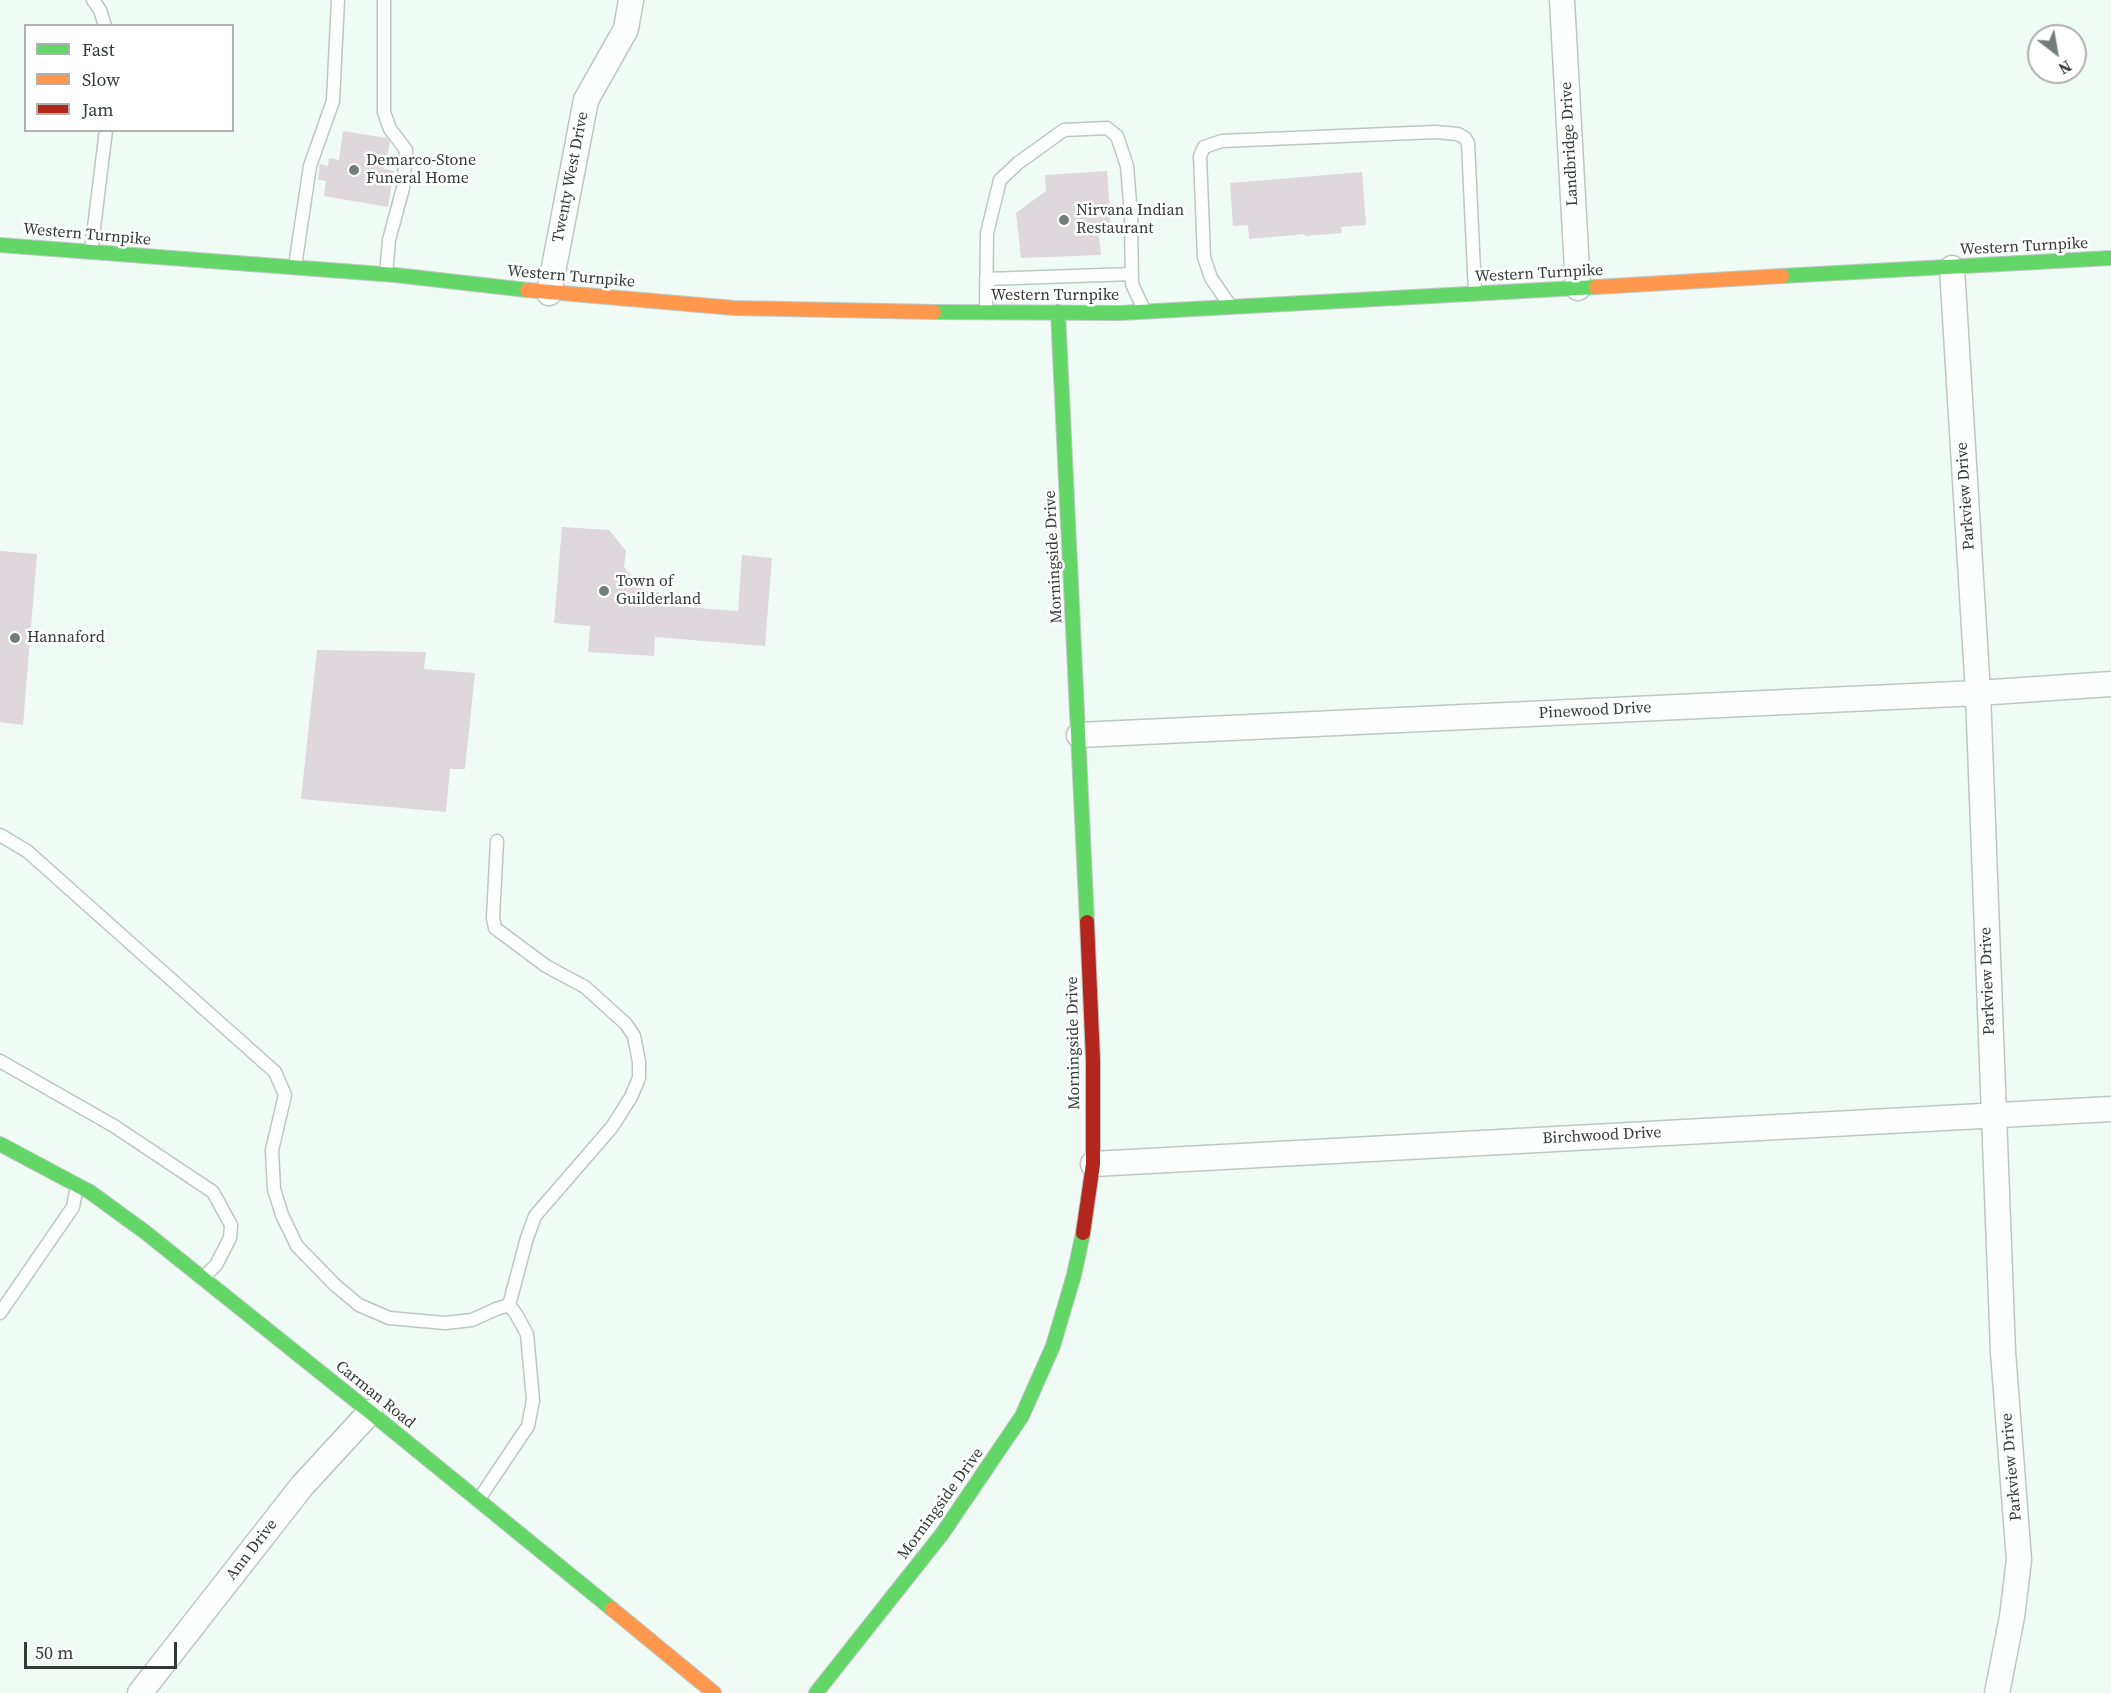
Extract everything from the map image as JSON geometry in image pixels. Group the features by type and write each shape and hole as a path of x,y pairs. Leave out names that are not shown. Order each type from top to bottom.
{"main road":[{"name":"Western Turnpike","path":"0,245 386,275 734,308 986,312 1144,312 2111,258"},
{"name":"Morningside Drive","path":"816,1693 942,1534 1022,1416 1053,1346 1074,1275 1093,1164 1093,1060 1059,312"},
{"name":"Carman Road","path":"0,1144 90,1192 145,1232 714,1693"}],"street":[{"name":"Twenty West Drive","path":"549,292 586,100 626,29 631,0"},
{"name":"Landbridge Drive","path":"1562,0 1578,288"},
{"name":"Parkview Drive","path":"1952,268 1978,693 2003,1352 2019,1560 2012,1617 1997,1693"},
{"name":"Pinewood Drive","path":"1079,735 1978,693 2111,684"},
{"name":"Birchwood Drive","path":"1093,1164 2111,1109"},
{"name":"Ann Drive","path":"140,1693 302,1486 370,1412"}],"lane":[{"path":"93,0 100,10 104,24"},
{"path":"295,268 310,166 333,101 338,0"},
{"path":"384,0 384,112 390,129 406,150 403,188 388,240 386,275"},
{"path":"986,312 989,283 987,233 1000,180 1018,163 1064,130 1107,129 1117,136 1127,166 1132,284 1144,312"},
{"path":"90,253 106,132"},
{"path":"1232,307 1219,293 1204,257 1200,156 1204,147 1222,141 1435,132 1458,134 1465,138 1468,143 1475,294"},
{"path":"989,283 1132,274"},
{"path":"0,835 27,851 275,1072 285,1095 272,1150 274,1189 282,1215 297,1246 335,1285 359,1305 389,1318 445,1323 472,1320 508,1305"},
{"path":"478,1500 528,1426 533,1400 527,1334 508,1305 535,1216 612,1127 631,1097 639,1078 639,1062 634,1036 626,1023 585,987 546,966 495,928 493,918 497,841"},
{"path":"0,1061 114,1126 213,1192 231,1225 230,1238 216,1265 203,1278"},
{"path":"0,1313 72,1207 76,1199 77,1185"}],"building":[{"name":"Demarco-Stone Funeral Home","path":"343,131 387,138 390,142 384,169 394,171 388,207 324,196 326,181 318,180 320,164 328,166 329,158 339,160"},
{"name":"Nirvana Indian Restaurant","path":"1107,171 1111,227 1098,229 1101,255 1021,258 1016,213 1046,191 1045,175"},
{"path":"1362,172 1366,225 1341,227 1342,233 1249,239 1248,225 1233,226 1230,183"},
{"name":"Town of Guilderland","path":"562,527 609,530 626,551 624,567 645,591 659,592 658,605 738,611 742,555 772,558 765,646 655,637 654,656 588,652 590,626 554,623"},
{"name":"Hannaford","path":"0,551 37,554 23,725 0,722"},
{"path":"317,650 426,652 424,669 475,673 465,769 450,769 446,812 301,799"}],"traffic: fast":[{"path":"0,245 395,275 527,290"},
{"path":"1782,276 2111,258"},
{"path":"934,312 1120,313 1596,287"},
{"path":"1058,312 1087,922"},
{"path":"0,1144 90,1192 145,1232 612,1609"},
{"path":"816,1693 942,1534 1022,1416 1053,1346 1074,1275 1083,1233"}],"traffic: slow":[{"path":"1596,287 1782,276"},
{"path":"527,290 734,308 934,312"},
{"path":"612,1609 714,1693"}],"traffic: jam":[{"path":"1083,1233 1093,1164 1093,1060 1087,922"}],"place":[{"name":"Demarco-Stone Funeral Home","path":"354,170"},
{"name":"Nirvana Indian Restaurant","path":"1064,220"},
{"name":"Town of Guilderland","path":"604,591"},
{"name":"Hannaford","path":"15,638"}]}
